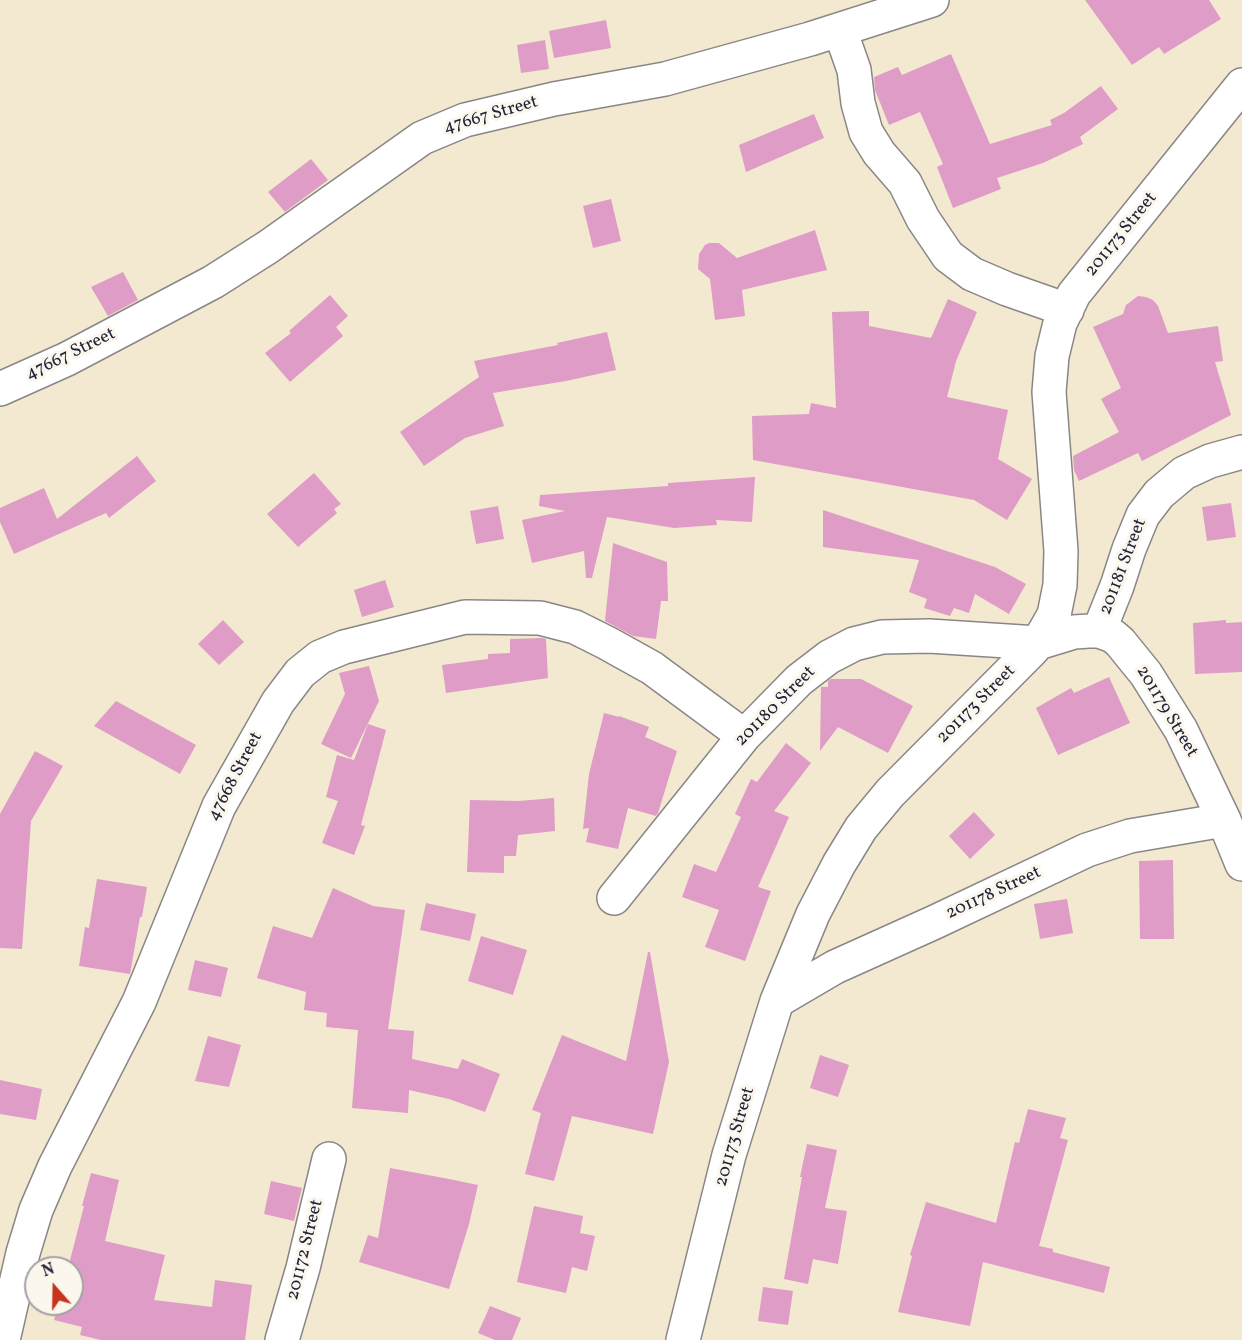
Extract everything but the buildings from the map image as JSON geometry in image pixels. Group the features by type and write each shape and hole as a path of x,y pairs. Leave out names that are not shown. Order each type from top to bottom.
{"street":[{"name":"47667 Street","path":"0,389 67,359 213,282 268,248 422,138 465,120 554,99 665,79 840,30 932,0"},
{"path":"840,30 854,70 858,102 866,132 879,153 905,183 923,219 948,256 972,274 1067,310"},
{"name":"201173 Street","path":"683,1340 729,1155 777,1001 813,915 839,864 861,828 890,793 1038,643 1054,615 1060,585 1060,535 1049,392 1052,356 1060,323 1074,294 1242,85"},
{"name":"201181 Street","path":"1099,631 1143,515 1159,494 1184,473 1210,461 1242,452"},
{"name":"47668 Street","path":"3,1340 23,1253 36,1210 55,1166 139,1002 219,806 278,702 300,673 320,657 344,647 465,617 540,618 575,627 652,668 744,736"},
{"path":"1038,643 1074,632 1099,631"},
{"name":"201179 Street","path":"1099,631 1113,636 1120,642 1156,688 1181,730 1224,820 1242,864"},
{"name":"201180 Street","path":"614,898 744,736 799,680 829,657 854,644 882,637 929,636 1038,643"},
{"name":"201178 Street","path":"777,1001 835,967 1087,850 1130,836 1224,820"},
{"name":"201172 Street","path":"282,1340 303,1268 329,1159"}]}
